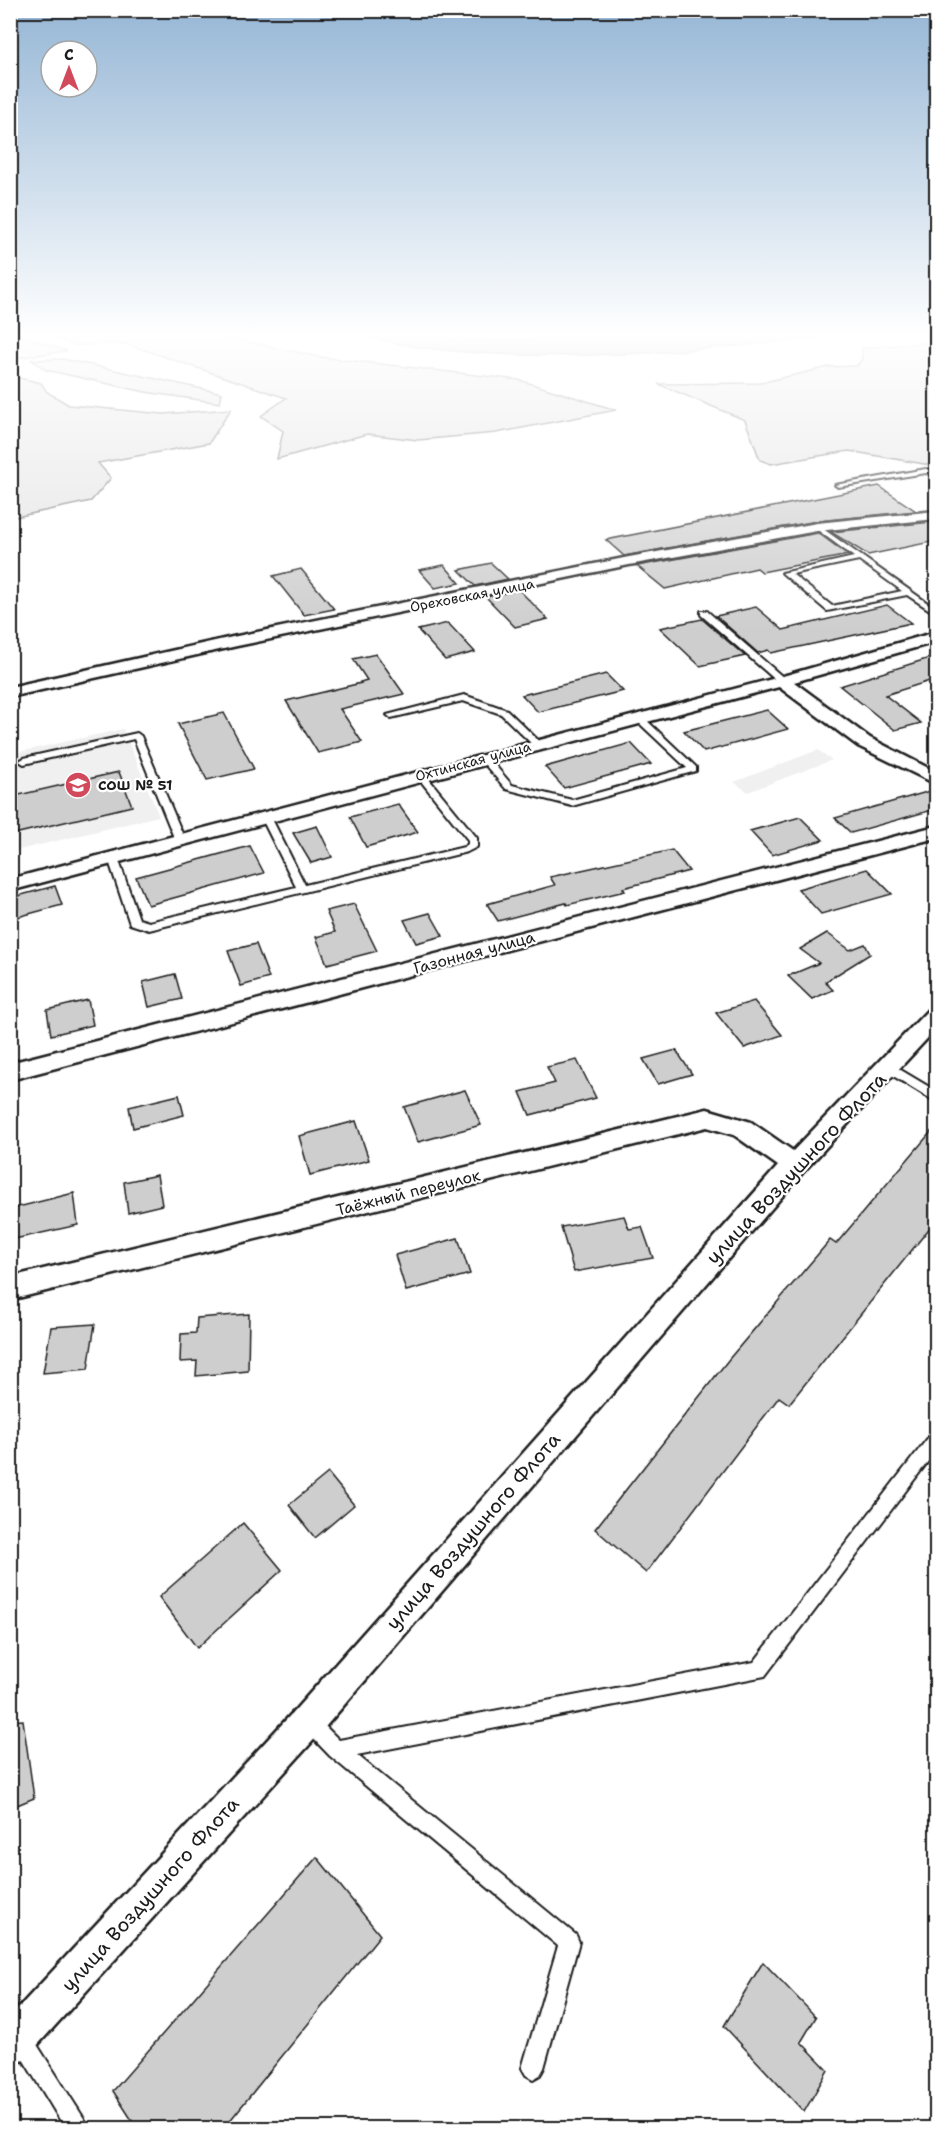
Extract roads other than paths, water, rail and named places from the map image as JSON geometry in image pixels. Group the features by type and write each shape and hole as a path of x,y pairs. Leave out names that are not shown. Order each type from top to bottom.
{"street":[{"name":"Ореховская улица","path":"10,692 237,641 629,561 817,527 936,515"},
{"name":"Охтинская улица","path":"10,885 782,681 936,637"},
{"path":"782,681 864,741 916,766 936,779"},
{"name":"Газонная улица","path":"10,1072 936,832"},
{"name":"улица Воздушного Флота","path":"15,2041 308,1721 794,1165 936,1017"},
{"name":"Таёжный переулок","path":"10,1289 707,1118 725,1120 741,1127 794,1165"}],"lane":[{"path":"838,485 926,471 936,474"},
{"path":"817,527 936,612"},
{"path":"860,558 786,573 830,609 909,592"},
{"path":"704,613 782,681"},
{"path":"391,715 465,698 504,712 537,744"},
{"path":"484,758 509,787 572,803 693,769 639,718"},
{"path":"24,760 137,736 180,840"},
{"path":"113,858 134,921 140,925 149,926 467,849 472,845 472,840 421,775"},
{"path":"266,817 302,889"},
{"path":"889,1068 936,1097"},
{"path":"336,1750 759,1670 936,1439"},
{"path":"308,1721 336,1750 568,1942 533,2068"},
{"path":"15,2041 77,2128"}],"place":[{"name":"СОШ № 51","path":"78,785"}]}
